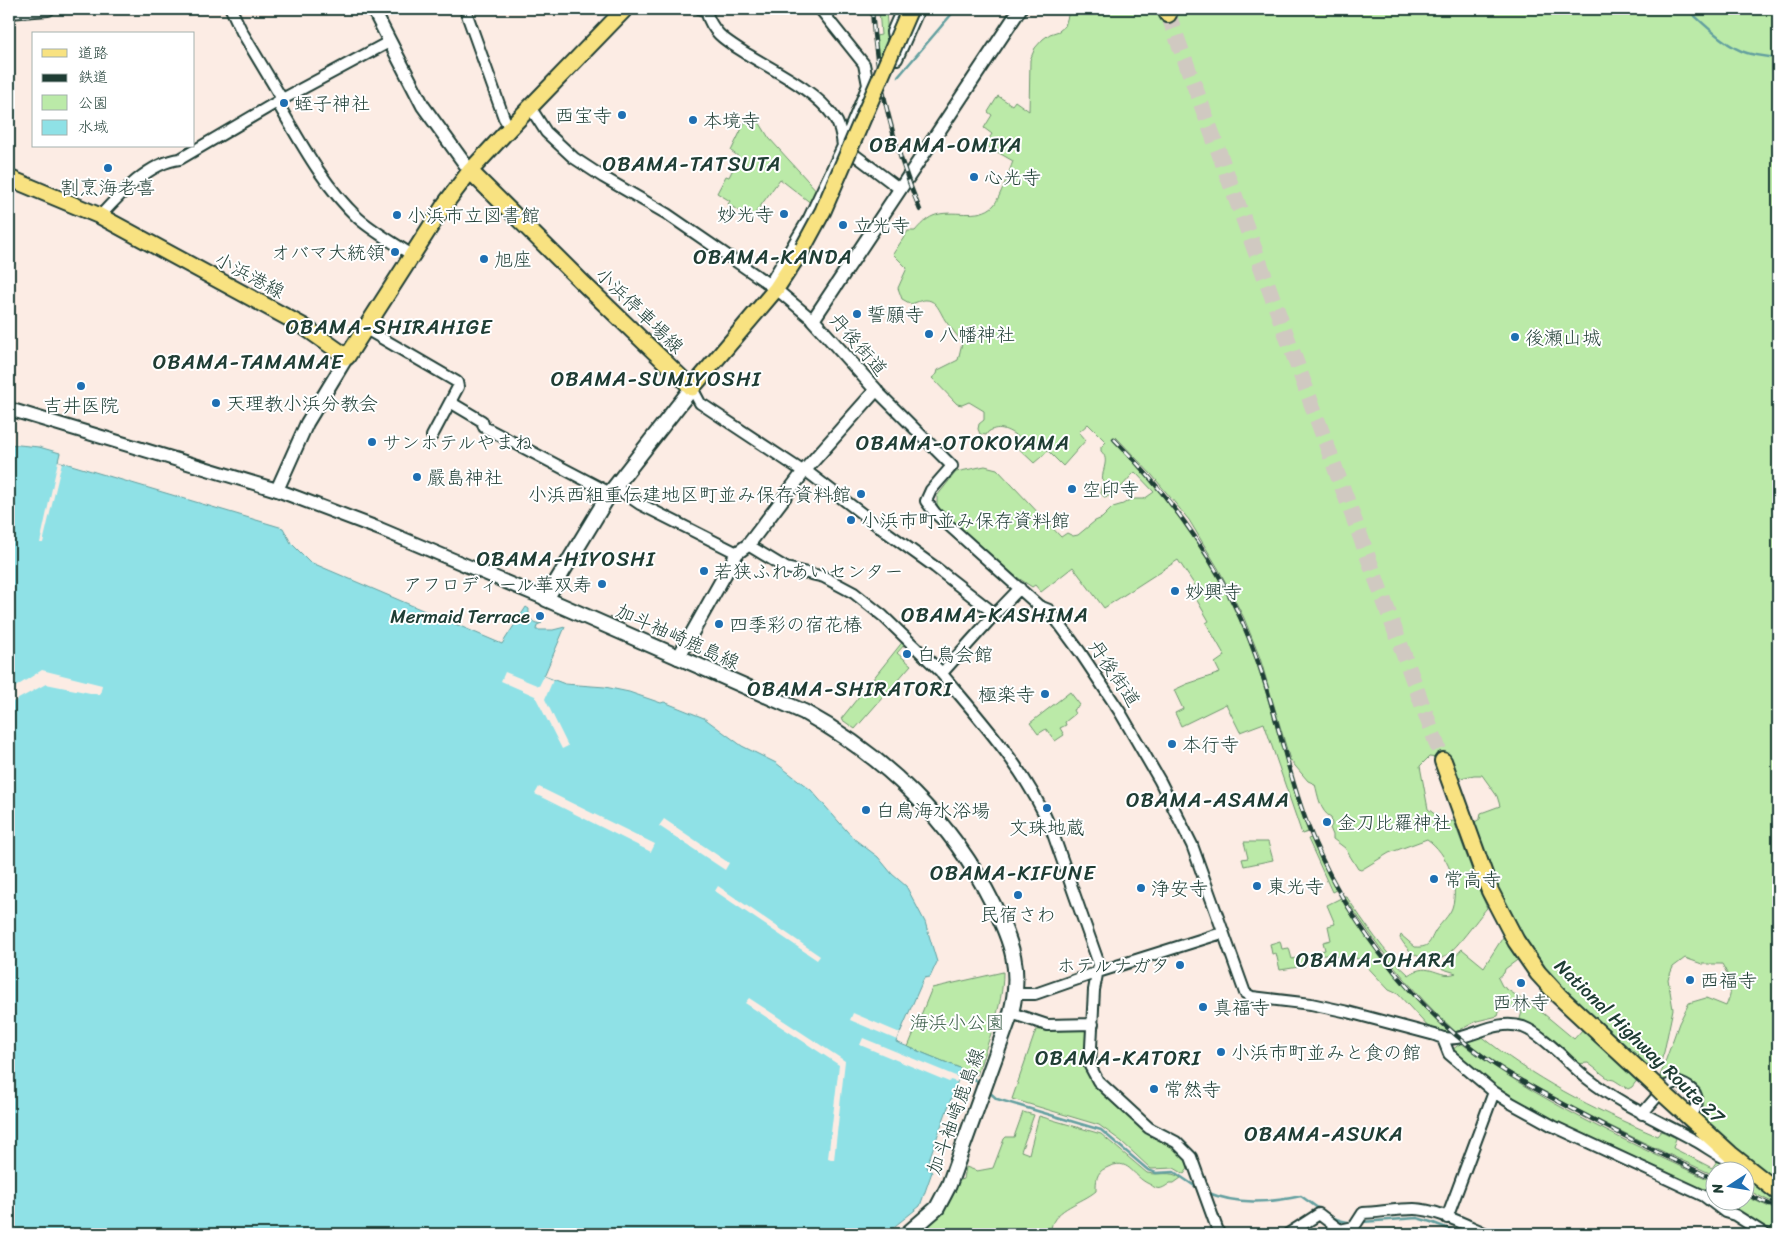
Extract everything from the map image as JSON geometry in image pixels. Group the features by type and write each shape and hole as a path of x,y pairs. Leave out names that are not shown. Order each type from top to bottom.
{"highway":[{"name":"National Highway Route 27","path":"1443,761 1490,891 1516,941 1538,973 1559,996 1660,1091 1737,1160"},
{"name":"National Highway Route 27","path":"1754,1173 1778,1192"}],"main road":[{"path":"346,357 366,329 445,204 470,171 625,9"},
{"path":"546,599 613,490 803,248 823,211 910,9"},
{"name":"小浜停車場線","path":"470,171 581,282 692,388"},
{"name":"小浜港線","path":"9,178 100,216 303,326 346,357"},
{"name":"加斗袖崎鹿島線","path":"546,599 804,712 820,721 860,748 909,788 946,830 976,872 1004,929 1014,957 1017,982 1016,994 1011,1013 943,1198 928,1216 907,1234"}],"street":[{"path":"9,12 48,9"},
{"path":"231,9 317,169 334,193 360,219 412,254"},
{"path":"373,9 388,42 423,106 470,171"},
{"path":"465,9 504,118 510,128"},
{"path":"701,9 706,11 709,22 724,40 803,89 826,108 835,118 841,132 843,146 900,189"},
{"path":"772,287 809,218 843,146 868,85 864,64 820,9"},
{"path":"902,9 892,32 897,59 919,9"},
{"name":"丹後街道","path":"1020,9 813,320 876,390 952,466 931,490 926,501 935,513 1039,606 1049,610 1080,652 1139,744 1192,845 1245,993 1252,997 1311,1004 1348,1012 1435,1035 1443,1039"},
{"path":"100,216 138,179 169,160 180,159 279,101 388,42"},
{"path":"530,107 546,132 574,158 667,214 772,287 813,320"},
{"path":"366,329 457,382 458,387 432,436"},
{"path":"277,490 307,423 346,357"},
{"path":"692,388 700,403 804,471 935,567 995,614"},
{"name":"丹後街道","path":"737,553 748,545 804,471 876,390"},
{"path":"450,402 482,421 484,426 737,553 678,658"},
{"path":"9,409 277,490 380,529 546,599"},
{"path":"748,545 786,568 824,577 854,593 883,616 942,673 1020,588"},
{"path":"942,674 996,738 1022,774 1044,810 1099,964 1094,990 1090,1066 1098,1081 1149,1128 1176,1142 1191,1156 1219,1234"},
{"path":"1016,994 1035,994 1222,932"},
{"path":"1011,1013 1046,1025 1092,1024"},
{"path":"1729,1160 1624,1104 1588,1079 1537,1035 1523,1027 1494,1026 1456,1039 1443,1039 1449,1054 1494,1092 1553,1126 1704,1196 1725,1212 1735,1215 1765,1234"},
{"path":"1642,1114 1666,1086 1677,1082 1693,1090 1695,1093 1696,1107 1690,1118"},
{"path":"1448,1218 1494,1092"},
{"path":"1288,1234 1319,1214 1340,1230 1348,1229 1358,1222 1364,1213 1414,1209 1424,1210 1448,1218 1487,1234"}],"green space":[{"path":"879,9 886,9 888,40 879,60 876,36 881,35"},
{"path":"1070,9 1155,9 1162,19 1178,14 1179,9 1778,9 1778,1182 1754,1163 1754,1160 1751,1160 1700,1119 1701,1090 1697,1086 1684,1080 1663,1083 1659,1079 1679,1023 1689,1003 1706,998 1726,1006 1731,989 1728,975 1722,964 1702,964 1685,958 1673,967 1668,979 1673,1009 1664,1052 1659,1067 1653,1073 1567,993 1536,958 1523,939 1500,897 1473,823 1480,819 1481,813 1500,806 1497,796 1482,775 1456,779 1447,759 1429,757 1420,766 1428,809 1445,822 1454,821 1487,908 1459,942 1442,958 1425,959 1413,954 1407,948 1400,938 1401,935 1415,947 1427,945 1452,908 1454,899 1453,879 1446,861 1427,839 1389,853 1361,870 1358,869 1345,848 1333,839 1330,828 1332,825 1331,817 1327,815 1322,807 1315,784 1308,781 1290,760 1260,658 1244,618 1218,568 1189,520 1152,475 1116,437 1113,441 1157,490 1197,543 1230,600 1256,661 1308,832 1302,834 1264,723 1240,732 1226,704 1181,726 1175,713 1183,709 1174,690 1220,673 1215,663 1225,656 1206,623 1209,621 1195,597 1200,593 1178,560 1104,608 1073,567 1041,592 1035,585 1032,587 1003,568 937,510 937,496 956,472 985,466 997,469 1061,537 1067,533 1073,536 1078,535 1095,521 1102,518 1113,507 1131,499 1144,499 1154,492 1135,472 1113,494 1104,497 1101,494 1105,458 1101,447 1106,442 1088,424 1079,432 1086,440 1063,466 1048,451 1034,463 1014,444 1020,438 1004,429 992,430 986,435 980,434 978,429 979,424 984,420 984,411 969,402 962,405 957,404 932,378 937,374 938,370 958,360 962,343 933,302 926,300 911,304 902,299 898,288 907,268 893,254 908,231 915,231 923,222 933,216 948,213 981,212 988,210 996,202 1013,161 985,145 992,134 984,128 992,115 988,112 998,96 1012,105 1015,101 1029,111 1030,60 1035,48 1043,39 1065,26"},
{"path":"749,114 758,120 769,138 818,192 812,204 780,179 751,219 728,204 730,201 717,193 726,176 729,177 739,157 731,151"},
{"path":"904,640 906,643 897,653 911,665 855,729 841,719"},
{"path":"1070,692 1080,705 1073,710 1075,714 1065,722 1066,725 1060,728 1064,735 1055,741 1046,729 1038,734 1030,723"},
{"path":"1311,838 1336,890 1332,892 1308,839"},
{"path":"1244,842 1268,842 1273,860 1244,866 1242,859 1248,858"},
{"path":"1344,896 1346,896 1383,947 1409,975 1422,969 1444,974 1456,973 1440,968 1451,961 1462,949 1484,967 1505,934 1520,958 1505,969 1504,973 1498,978 1502,986 1544,1014 1574,1039 1584,1028 1638,1079 1628,1089 1609,1079 1588,1063 1576,1064 1519,1022 1522,1012 1511,1007 1500,1009 1498,1016 1477,1021 1456,1032 1409,985 1369,933"},
{"path":"1341,898 1391,970 1451,1034 1447,1035 1430,1029 1398,994 1389,990 1360,959 1324,955 1315,957 1313,953 1325,950 1323,942 1331,940 1328,926 1335,924 1327,905"},
{"path":"1280,941 1282,949 1289,948 1292,959 1303,956 1305,966 1280,970 1276,953 1272,954 1270,944"},
{"name":"海浜小公園","path":"1003,972 998,1011 977,1075 908,1047 932,988"},
{"path":"1085,1028 1088,1031 1086,1062 1168,1143 1178,1150 1190,1166 1184,1174 1174,1168 1151,1169 1121,1141 1099,1125 1012,1099 1036,1030"},
{"path":"1479,1034 1520,1065 1564,1091 1610,1115 1657,1136 1661,1131 1676,1138 1673,1148 1704,1164 1704,1170 1625,1134 1545,1092 1503,1068 1465,1040"},
{"path":"1461,1043 1490,1064 1552,1102 1616,1136 1704,1177 1704,1195 1513,1101 1453,1053 1452,1050"},
{"path":"1023,1112 1034,1115 1021,1151 1029,1154 1039,1116 1101,1134 1147,1173 1173,1174 1181,1178 1174,1183 1155,1188 1143,1181 1130,1168 1120,1164 1106,1168 1098,1174 1096,1191 1058,1215 1051,1228 1055,1234 918,1234 946,1208 958,1181 964,1179 966,1167 977,1171 993,1168 1004,1139 1006,1137 1014,1137"},
{"path":"1754,1180 1778,1197 1778,1205 1754,1193"},
{"path":"1754,1200 1778,1211 1778,1234 1771,1234 1748,1217 1730,1210 1754,1210"},
{"path":"1413,1228 1425,1230 1423,1234 1364,1234 1361,1231"}],"water":[{"path":"9,444 39,447 60,453 58,461 283,528 291,543 310,562 502,644 526,607 529,609 529,615 532,620 536,623 542,623 537,625 536,630 553,630 565,627 544,676 565,684 605,687 629,692 661,703 664,702 704,718 742,746 776,763 811,790 853,838 878,857 892,874 906,886 925,922 937,962 930,977 924,978 896,1042 962,1069 928,1162 927,1168 932,1172 920,1206 885,1234 9,1234"}],"pier":[{"path":"58,461 62,462 43,543 40,543"},
{"path":"42,670 102,685 100,695 46,684 9,704 9,691"},
{"path":"505,672 539,686 544,676 553,680 545,699 568,746 562,749 535,696 501,681"},
{"path":"539,787 655,844 651,852 535,794"},
{"path":"664,819 729,863 725,870 659,826"},
{"path":"718,886 820,956 817,960 715,891"},
{"path":"749,998 845,1061 834,1160 828,1158 839,1065 745,1003"},
{"path":"853,1013 900,1033 897,1040 850,1020"},
{"path":"863,1038 958,1077 957,1082 950,1080 949,1082 860,1045"}],"waterway":[{"path":"898,77 956,9"},
{"path":"1687,9 1731,46 1747,53 1778,59"},
{"path":"960,1073 980,1084"},
{"path":"988,1091 997,1099 1101,1130 1148,1170 1156,1173 1174,1172 1199,1189"},
{"path":"1206,1192 1229,1199 1253,1202 1301,1196 1333,1218 1354,1222"},
{"path":"1362,1222 1417,1218 1462,1234"}],"tunnel":[{"path":"1168,14 1443,761"}],"railway":[{"path":"872,9 877,61 887,111 910,186 920,210"},
{"path":"1114,439 1159,488 1179,514 1198,541 1231,598 1257,659 1294,785 1322,859 1359,923 1405,984 1457,1036 1495,1065 1589,1117 1704,1174"},
{"path":"1754,1197 1778,1208"}],"place":[{"name":"蛭子神社","path":"284,103"},
{"name":"西宝寺","path":"622,115"},
{"name":"本境寺","path":"693,120"},
{"name":"割烹海老喜","path":"108,168"},
{"name":"心光寺","path":"974,177"},
{"name":"妙光寺","path":"784,214"},
{"name":"小浜市立図書館","path":"397,215"},
{"name":"立光寺","path":"843,225"},
{"name":"オバマ大統領","path":"395,252"},
{"name":"旭座","path":"484,259"},
{"name":"誓願寺","path":"857,314"},
{"name":"八幡神社","path":"929,334"},
{"name":"後瀬山城","path":"1515,337"},
{"name":"吉井医院","path":"81,386"},
{"name":"天理教小浜分教会","path":"216,403"},
{"name":"サンホテルやまね","path":"372,442"},
{"name":"嚴島神社","path":"417,477"},
{"name":"空印寺","path":"1072,489"},
{"name":"小浜西組重伝建地区町並み保存資料館","path":"861,494"},
{"name":"小浜市町並み保存資料館","path":"851,520"},
{"name":"若狭ふれあいセンター","path":"704,571"},
{"name":"アフロディール華双寿","path":"602,584"},
{"name":"妙興寺","path":"1175,591"},
{"name":"Mermaid Terrace","path":"540,616"},
{"name":"四季彩の宿花椿","path":"719,624"},
{"name":"白鳥会館","path":"907,654"},
{"name":"極楽寺","path":"1045,694"},
{"name":"本行寺","path":"1172,744"},
{"name":"文珠地蔵","path":"1047,808"},
{"name":"白鳥海水浴場","path":"866,810"},
{"name":"金刀比羅神社","path":"1327,822"},
{"name":"常高寺","path":"1434,879"},
{"name":"東光寺","path":"1257,886"},
{"name":"浄安寺","path":"1141,888"},
{"name":"民宿さわ","path":"1018,895"},
{"name":"ホテルナガタ","path":"1180,965"},
{"name":"西福寺","path":"1690,980"},
{"name":"西林寺","path":"1521,983"},
{"name":"真福寺","path":"1203,1007"},
{"name":"小浜市町並みと食の館","path":"1221,1052"},
{"name":"常然寺","path":"1154,1089"}],"district":[{"name":"OBAMA-OMIYA","path":"946,145"},
{"name":"OBAMA-TATSUTA","path":"692,164"},
{"name":"OBAMA-KANDA","path":"773,257"},
{"name":"OBAMA-SHIRAHIGE","path":"389,327"},
{"name":"OBAMA-TAMAMAE","path":"248,362"},
{"name":"OBAMA-SUMIYOSHI","path":"656,379"},
{"name":"OBAMA-OTOKOYAMA","path":"963,443"},
{"name":"OBAMA-HIYOSHI","path":"566,559"},
{"name":"OBAMA-KASHIMA","path":"995,615"},
{"name":"OBAMA-SHIRATORI","path":"850,689"},
{"name":"OBAMA-ASAMA","path":"1208,800"},
{"name":"OBAMA-KIFUNE","path":"1013,873"},
{"name":"OBAMA-OHARA","path":"1376,960"},
{"name":"OBAMA-KATORI","path":"1118,1058"},
{"name":"OBAMA-ASUKA","path":"1324,1134"}]}
